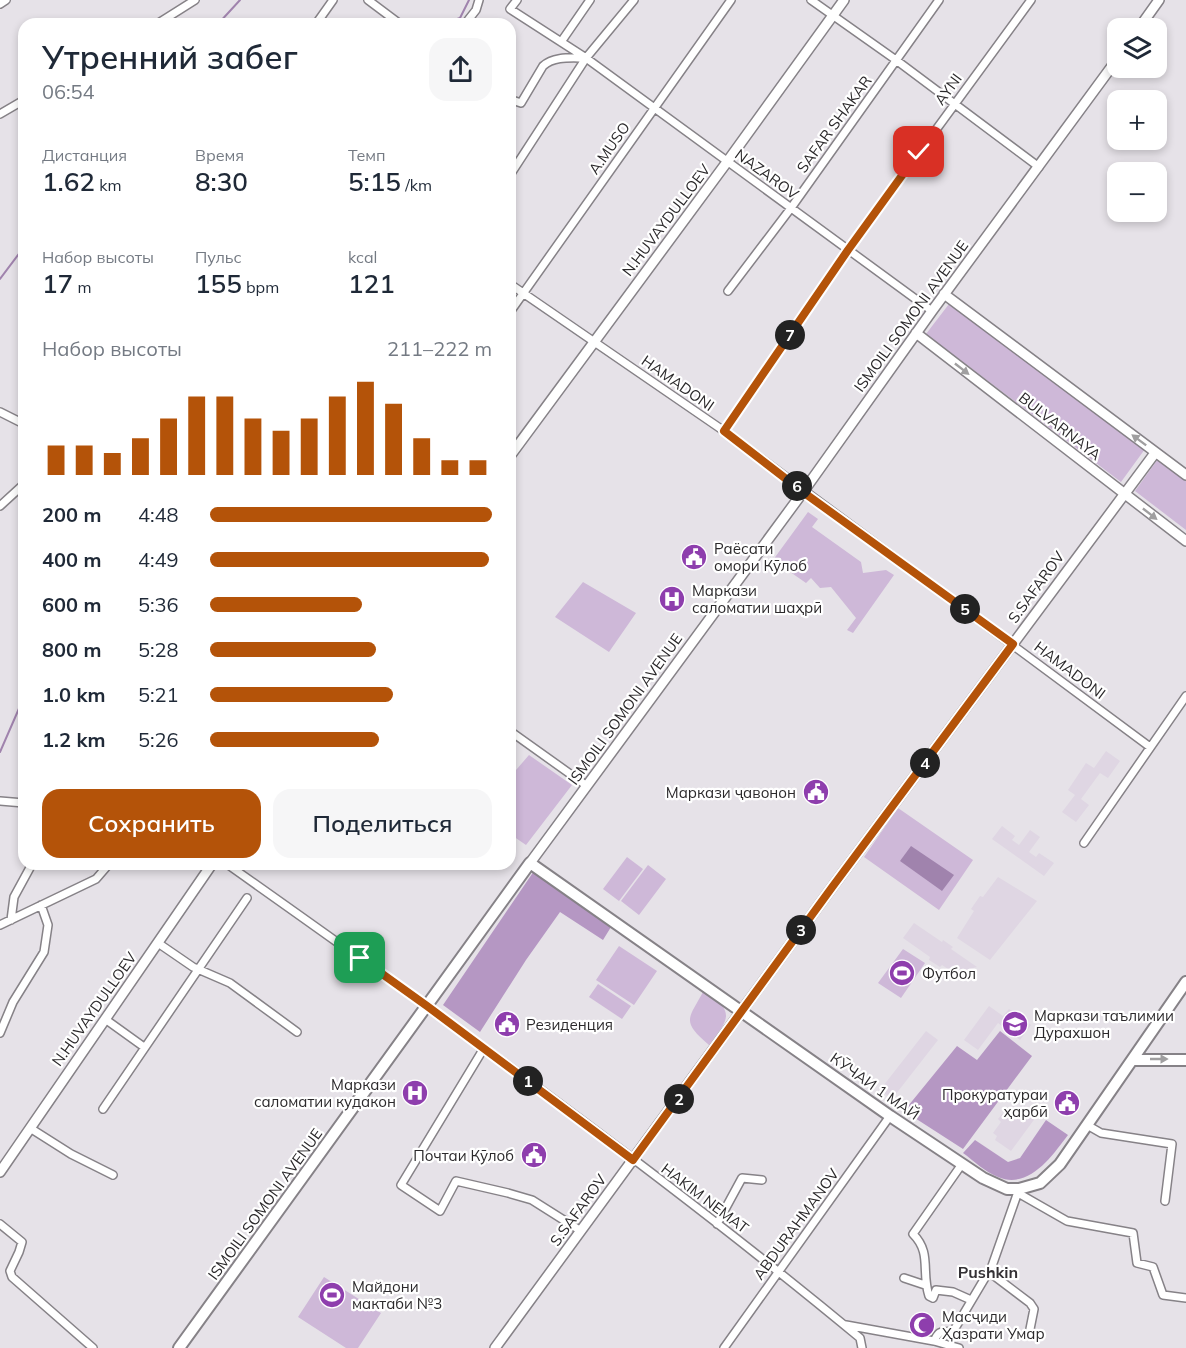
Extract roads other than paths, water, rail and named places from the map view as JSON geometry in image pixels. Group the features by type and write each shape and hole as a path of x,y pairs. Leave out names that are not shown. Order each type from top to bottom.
{"main road":[{"name":"КӮЧАИ 1 МАЙ","path":"530,863 890,1116 995,1185 1018,1191"},
{"name":"ISMOILI SOMONI AVENUE","path":"179,1348 530,863"},
{"path":"1018,1191 1040,1183 1060,1164 1186,982"},
{"path":"1133,1060 1186,1060"}],"street":[{"path":"0,4 6,0"},
{"path":"166,18 195,0"},
{"path":"320,18 333,0"},
{"path":"368,0 392,18"},
{"path":"470,18 476,10 479,0"},
{"name":"NAZAROV","path":"517,0 510,9 654,107 932,311"},
{"path":"561,42 590,0"},
{"path":"516,166 585,58 634,0"},
{"name":"A.MUSO","path":"516,303 731,0"},
{"path":"811,0 1040,167"},
{"name":"N.HUVAYDULLOEV","path":"516,448 844,0"},
{"name":"SAFAR SHAKAR","path":"728,291 939,0"},
{"name":"AYNI","path":"724,431 848,250 1031,0"},
{"path":"1146,18 1160,0"},
{"path":"516,101 521,103 548,61 585,58"},
{"name":"ISMOILI SOMONI AVENUE","path":"530,863 1107,73"},
{"path":"0,114 18,104"},
{"name":"HAMADONI","path":"516,288 724,431 803,492 1013,644 1150,747"},
{"path":"944,294 1186,475"},
{"name":"BULVARNAYA","path":"916,333 1186,541"},
{"path":"0,412 18,421"},
{"name":"S.SAFAROV","path":"495,1348 833,886 1155,453"},
{"path":"0,506 18,490"},
{"path":"1084,843 1186,696"},
{"path":"516,735 587,786"},
{"path":"0,801 18,803"},
{"path":"11,920 14,897 29,870"},
{"path":"0,925 96,879 104,870"},
{"name":"N.HUVAYDULLOEV","path":"0,1172 208,870"},
{"name":"HAKIM NEMAT","path":"235,870 427,1006 779,1270 860,1338 862,1348"},
{"path":"103,1109 247,898"},
{"path":"0,1033 13,1002 44,952 48,925 41,905"},
{"path":"158,943 199,970 230,983 297,1032"},
{"path":"105,1019 144,1047"},
{"path":"484,1048 401,1185 440,1211 456,1181 508,1192 532,1200 581,1231"},
{"name":"ABDURAHMANOV","path":"724,1348 890,1116"},
{"path":"1087,1125 1101,1133 1172,1144 1165,1200"},
{"path":"30,1128 71,1154 113,1174"},
{"path":"962,1164 913,1234 922,1243 925,1251 925,1285 929,1296 933,1298 936,1290 952,1292 971,1300"},
{"path":"717,1224 742,1178 762,1180"},
{"path":"934,1341 937,1333 954,1330 989,1272 1018,1191 1067,1221 1134,1233 1137,1263 1153,1267 1163,1294 1186,1298"},
{"path":"0,1224 22,1242 20,1252 10,1271 12,1277 93,1348"},
{"path":"989,1272 1030,1303 1034,1309 1030,1329"},
{"path":"904,1278 925,1285"},
{"path":"844,1324 959,1348"}],"waterway":[{"path":"224,18 240,0"},
{"path":"460,18 469,0"},
{"path":"0,279 18,255"},
{"path":"0,752 18,711"}],"place":[{"name":"Раёсати омори Кӯлоб","path":"694,557"},
{"name":"Маркази саломатии шаҳрӣ","path":"672,599"},
{"name":"Маркази ҷавонон","path":"816,792"},
{"name":"Футбол","path":"902,973"},
{"name":"Резиденция","path":"507,1024"},
{"name":"Маркази таълимии Дурахшон","path":"1015,1024"},
{"name":"Маркази саломатии кудакон","path":"415,1093"},
{"name":"Прокуратураи ҳарбӣ","path":"1067,1103"},
{"name":"Почтаи Кӯлоб","path":"534,1155"},
{"name":"Майдони мактаби №3","path":"332,1295"},
{"name":"Масҷиди Ҳазрати Умар","path":"922,1325"}],"district":[{"name":"Pushkin","path":"988,1272"}]}
